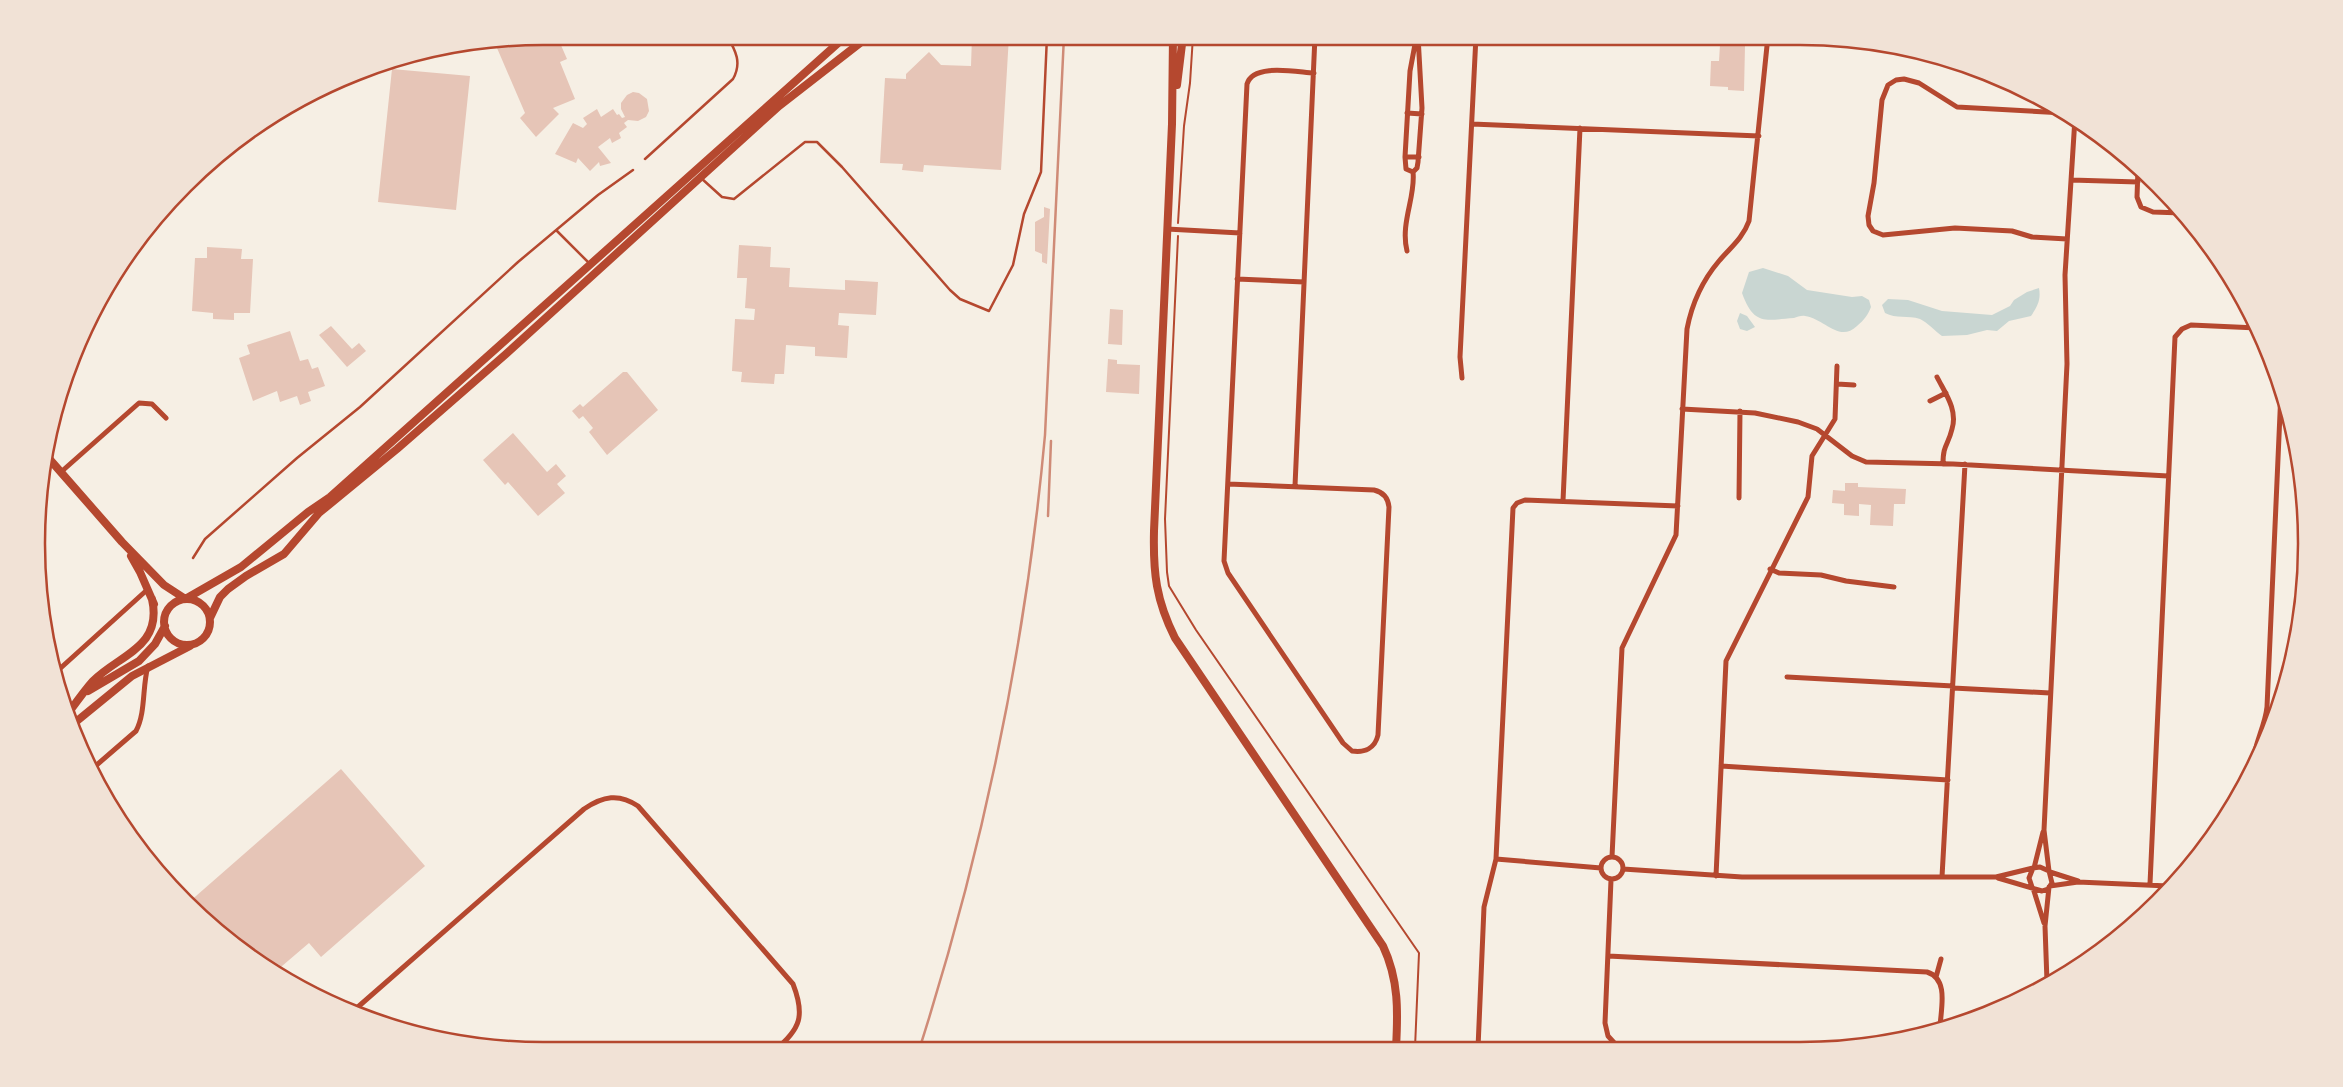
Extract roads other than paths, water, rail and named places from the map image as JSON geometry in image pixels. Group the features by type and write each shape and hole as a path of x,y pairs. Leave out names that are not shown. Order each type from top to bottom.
{"main road":[{"path":"78,720 112,691 148,666 200,641 206,634 210,618 220,597 228,589 284,554 319,513 397,449 597,272 836,45"},
{"path":"84,694 140,661 155,644 164,625 168,609 175,602 186,598 241,567 308,512 330,497 590,265 779,106 857,45"},
{"path":"1173,45 1172,124 1154,549 1157,595 1175,638 1383,946 1390,962 1397,991 1396,1042"},
{"path":"1172,124 1182,45"},
{"path":"590,265 597,272"},
{"path":"564,289 570,296"},
{"path":"52,462 122,542 164,585 186,598 202,604 210,618"},
{"path":"122,542 140,572 164,625 174,640 190,646"},
{"path":"73,708 93,681 124,660 144,640 154,616 152,599"}],"street":[{"path":"1295,486 1315,45"},
{"path":"1413,172 1406,169 1406,112 1410,71 1416,45"},
{"path":"1407,251 1405,230 1413,172 1417,167 1419,157 1422,114 1418,45"},
{"path":"1462,378 1460,357 1476,45"},
{"path":"1612,857 1622,648 1673,544 1676,532 1686,336 1690,312 1707,277 1738,241 1747,226 1752,212 1767,45"},
{"path":"1228,484 1376,491 1384,495 1388,504 1378,735 1372,747 1364,751 1352,750 1343,743 1228,573 1224,557 1247,82 1251,76 1260,71 1314,73"},
{"path":"2049,112 1957,107 1916,82 1904,79 1893,81 1886,87 1883,97 1868,221 1873,231 1883,235 1955,228 2012,231 2032,237 2067,239"},
{"path":"1406,112 1422,114"},
{"path":"1472,124 1759,136"},
{"path":"1563,501 1580,128"},
{"path":"2047,976 2045,926 2049,887 2052,881 2044,830 2060,469 2068,348 2065,281 2074,128"},
{"path":"1405,157 1419,157"},
{"path":"2138,178 2137,199 2143,209 2151,212 2172,213"},
{"path":"2071,180 2138,182"},
{"path":"1167,229 1240,233"},
{"path":"1237,279 1304,282"},
{"path":"2150,884 2174,345 2177,335 2184,328 2191,326 2249,328"},
{"path":"1716,876 1726,662 1770,569 1806,501 1812,456 1835,419 1837,366"},
{"path":"1937,377 1952,406 1954,419 1952,429 1944,446 1943,464"},
{"path":"1837,384 1854,385"},
{"path":"1930,401 1946,393"},
{"path":"61,472 139,404 147,402 152,404 166,418"},
{"path":"1682,408 1740,412 1798,422 1825,435 1852,456 1866,462 1965,464 2168,476"},
{"path":"2255,747 2264,722 2267,707 2280,411"},
{"path":"1739,498 1740,412"},
{"path":"1942,877 1965,464"},
{"path":"1478,1042 1484,913 1496,859 1512,516 1515,504 1524,500 1678,506"},
{"path":"1770,569 1779,573 1822,575 1846,581 1894,587"},
{"path":"61,668 148,589"},
{"path":"97,765 136,731 140,723 148,666"},
{"path":"1787,676 2050,693"},
{"path":"1721,766 1948,780"},
{"path":"359,1006 584,809 598,801 618,796 638,806 793,984 800,1005 799,1022 784,1042"},
{"path":"2044,830 2034,868 2029,878 2045,926"},
{"path":"1612,857 1618,859 1623,869 1621,875 1612,880 1605,877 1601,868 1603,862 1612,857"},
{"path":"1496,859 1601,868"},
{"path":"1623,869 1716,876 1996,877 2042,867 2078,882"},
{"path":"1996,877 2042,891 2049,887 2078,882 2162,885"},
{"path":"1612,880 1605,1029 1613,1042"},
{"path":"1608,956 1921,971 1936,976"},
{"path":"1940,1022 1942,990 1936,976 1941,959"}],"lane":[{"path":"645,159 733,79 738,63 737,55 732,45"},
{"path":"698,175 722,197 734,199 805,142 817,142 842,167 950,290 960,299 989,311 1013,265 1024,214 1041,172 1046,45"},
{"path":"192,558 205,539 360,406 518,262 598,195 633,170"},
{"path":"557,231 590,265"}],"railway":[{"path":"921,1042 942,975 982,823 1014,669 1026,592 1037,514 1045,435 1064,45"},
{"path":"1048,516 1051,441"}]}
